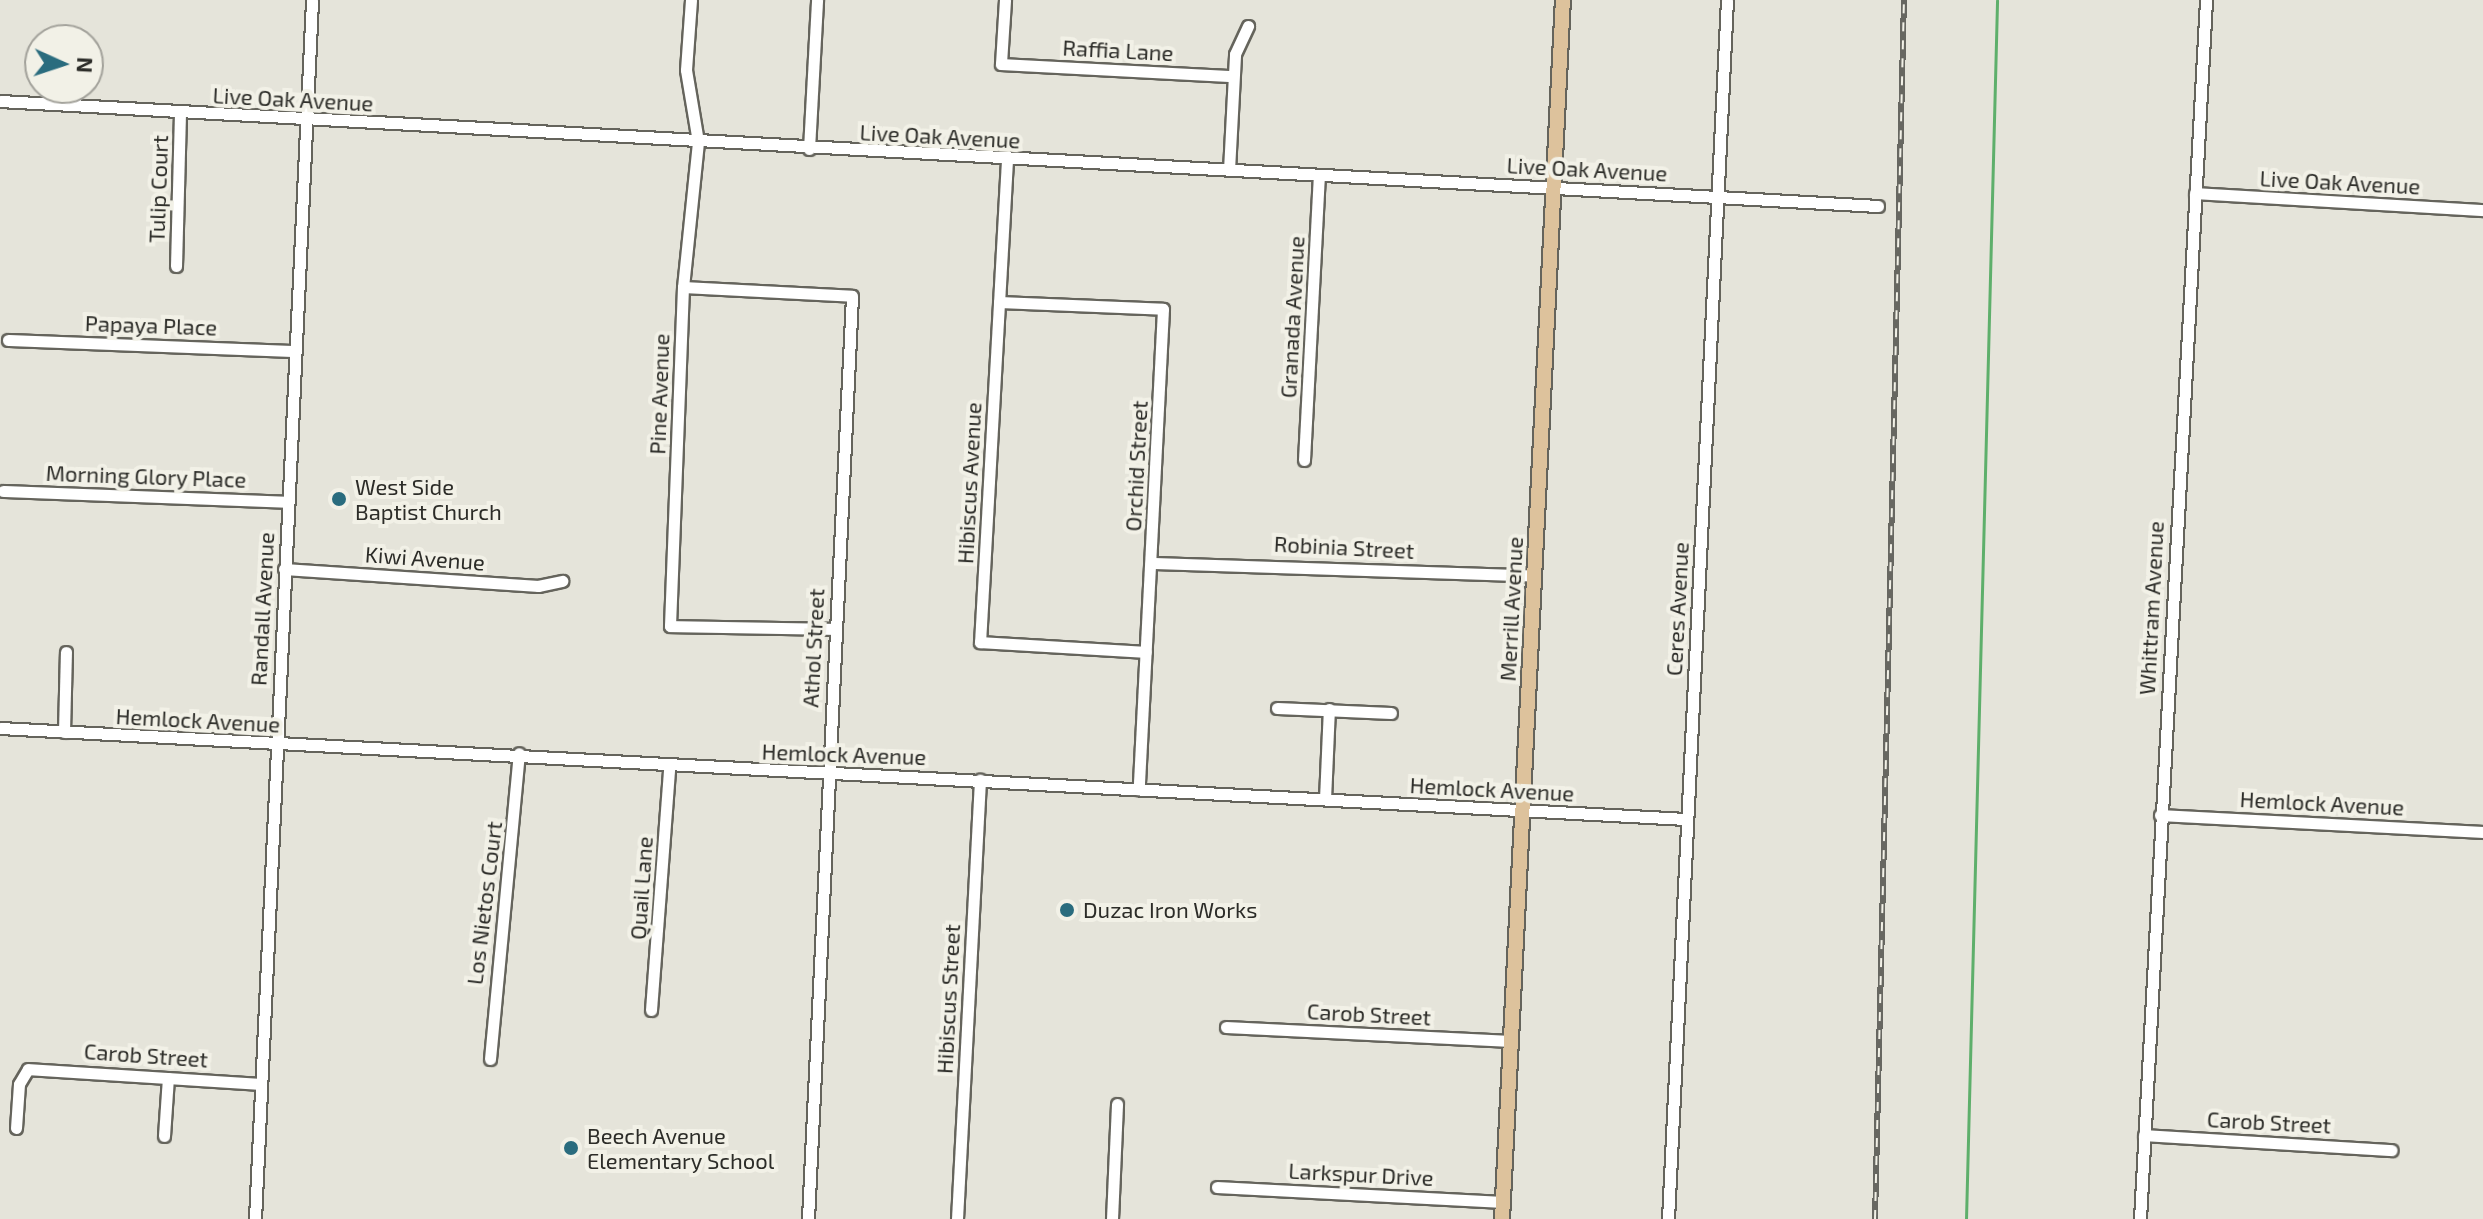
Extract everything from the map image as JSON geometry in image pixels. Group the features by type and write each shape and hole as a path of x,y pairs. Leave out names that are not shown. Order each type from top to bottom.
{"main road":[{"name":"Merrill Avenue","path":"1502,1219 1563,0"}],"street":[{"name":"Randall Avenue","path":"255,1219 293,351 312,0"},
{"name":"Pine Avenue","path":"691,0 686,70 698,142 683,287 670,626 834,629"},
{"path":"809,149 817,0"},
{"name":"Raffia Lane","path":"1005,0 1001,64 1233,76"},
{"name":"Ceres Avenue","path":"1668,1219 1727,0"},
{"name":"Whittram Avenue","path":"2140,1219 2206,0"},
{"path":"1229,170 1233,76 1248,26"},
{"name":"Live Oak Avenue","path":"0,101 809,149 1878,206"},
{"name":"Tulip Court","path":"176,266 180,113"},
{"name":"Hibiscus Avenue","path":"1007,160 980,642 1146,652"},
{"name":"Granada Avenue","path":"1304,460 1319,177"},
{"name":"Live Oak Avenue","path":"2195,193 2483,210"},
{"name":"Athol Street","path":"683,287 852,296 826,772 808,1219"},
{"name":"Orchid Street","path":"999,302 1163,309 1139,789"},
{"name":"Papaya Place","path":"8,340 293,351"},
{"name":"Morning Glory Place","path":"3,491 287,502"},
{"name":"Robinia Street","path":"1152,563 1534,576"},
{"name":"Kiwi Avenue","path":"284,569 538,586 562,581"},
{"path":"64,732 66,652"},
{"path":"1277,708 1391,713"},
{"path":"1325,799 1329,709"},
{"name":"Hemlock Avenue","path":"0,728 276,745 519,753 669,768 826,772 1687,819"},
{"name":"Los Nietos Court","path":"490,1059 519,753"},
{"name":"Quail Lane","path":"651,1010 669,768"},
{"name":"Hibiscus Street","path":"957,1219 980,780"},
{"name":"Hemlock Avenue","path":"2160,815 2483,832"},
{"name":"Carob Street","path":"1226,1027 1511,1041"},
{"name":"Carob Street","path":"16,1128 19,1084 28,1069 260,1084"},
{"path":"164,1136 168,1078"},
{"path":"1112,1219 1117,1104"},
{"name":"Carob Street","path":"2144,1135 2392,1150"},
{"name":"Larkspur Drive","path":"1217,1187 1503,1202"}],"waterway":[{"path":"1966,1219 1997,0"}],"railway":[{"path":"1875,1219 1904,0"}],"place":[{"name":"West Side Baptist Church","path":"339,499"},
{"name":"Duzac Iron Works","path":"1067,910"},
{"name":"Beech Avenue Elementary School","path":"571,1148"}]}
